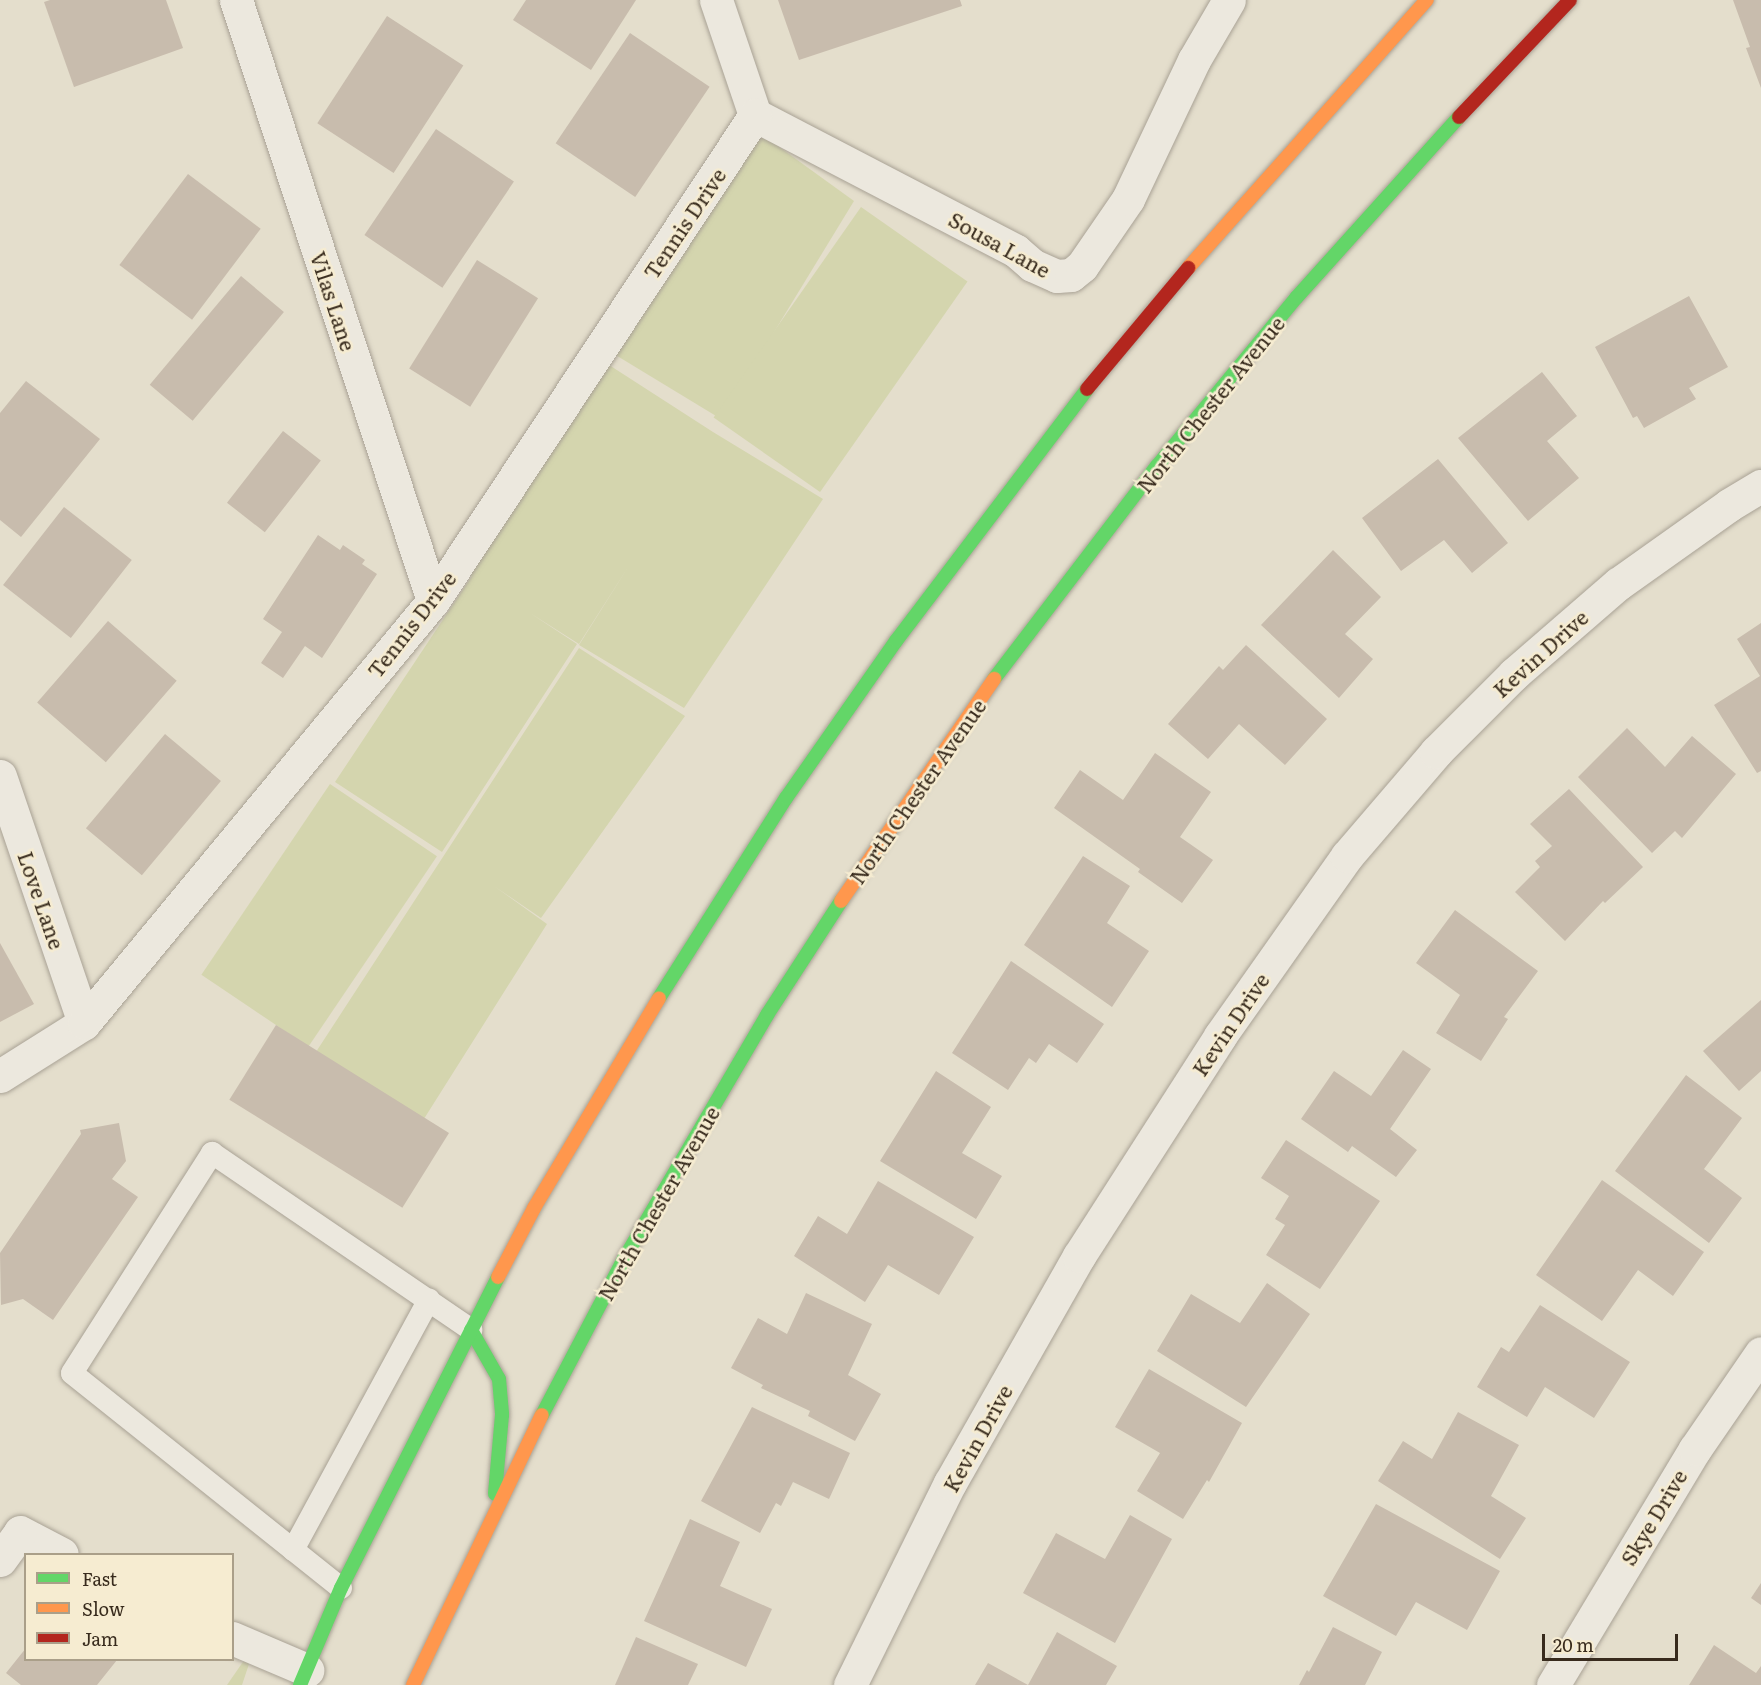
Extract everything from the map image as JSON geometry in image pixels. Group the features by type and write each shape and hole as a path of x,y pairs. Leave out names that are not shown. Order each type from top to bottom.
{"main road":[{"path":"304,1678 341,1588 534,1208 681,961 786,798 896,641 1084,393 1218,231 1427,0"},
{"name":"North Chester Avenue","path":"413,1685 536,1426 624,1259 767,1015 871,856 978,701 1157,466 1296,298 1515,56 1570,0"},
{"path":"471,1330 499,1379 502,1415 493,1516"}],"street":[{"name":"Vilas Lane","path":"236,0 433,601"},
{"path":"716,0 755,115"},
{"name":"Sousa Lane","path":"755,115 1016,251 1032,265 1057,276 1071,275 1082,266 1128,199 1194,60 1229,0"},
{"name":"Tennis Drive","path":"0,1076 84,1023 433,601 755,115"},
{"name":"Kevin Drive","path":"850,1685 950,1483 1079,1256 1220,1036 1347,856 1436,752 1514,674 1618,584 1729,505 1761,486"},
{"name":"Love Lane","path":"0,776 84,1023"},
{"name":"Skye Drive","path":"1553,1685 1576,1643 1695,1449 1761,1353"},
{"path":"0,1560 10,1536 59,1553"},
{"path":"234,1639 304,1678"}],"lane":[{"path":"341,1588 72,1373 212,1154 471,1330"},
{"path":"293,1550 429,1300"}],"green space":[{"path":"760,133 854,201 721,419 609,351"},
{"path":"861,207 967,282 820,492 714,418"},
{"path":"606,363 823,499 684,708 579,645 630,564 579,644 530,613 577,644 442,852 335,782 472,576 468,573"},
{"path":"579,648 685,716 541,918 494,886 547,924 422,1122 314,1055"},
{"path":"330,784 437,856 308,1047 201,975"},
{"path":"256,1643 242,1685 227,1685"}],"building":[{"path":"50,0 166,0 183,48 74,87 44,2"},
{"path":"526,0 636,0 591,70 513,20"},
{"path":"778,0 960,0 962,6 799,60"},
{"path":"1733,0 1761,0 1761,88 1746,48 1750,47"},
{"path":"387,16 463,66 394,173 317,123"},
{"path":"630,33 710,87 635,197 556,143"},
{"path":"436,129 514,182 442,288 364,235"},
{"path":"188,174 261,229 192,320 119,265"},
{"path":"477,260 538,298 470,407 409,369"},
{"path":"241,276 284,312 193,421 150,385"},
{"path":"1689,296 1728,367 1689,388 1696,399 1644,428 1637,416 1633,418 1595,347"},
{"path":"1542,372 1577,416 1547,441 1579,478 1528,521 1458,438"},
{"path":"26,381 100,439 21,537 0,520 0,413"},
{"path":"283,431 321,461 265,532 227,503"},
{"path":"1438,459 1508,543 1472,573 1444,540 1401,571 1362,518"},
{"path":"64,507 132,560 71,638 3,585"},
{"path":"318,535 340,550 343,545 365,560 362,564 377,574 322,658 305,646 283,678 261,663 282,632 263,619"},
{"path":"1333,550 1381,597 1345,634 1373,659 1339,698 1261,625"},
{"path":"108,621 177,681 106,762 37,703"},
{"path":"1761,623 1761,771 1757,773 1714,705 1760,676 1737,639"},
{"path":"1246,645 1327,719 1285,765 1239,724 1208,759 1168,724 1219,666 1223,670"},
{"path":"1627,728 1665,767 1692,736 1736,774 1682,838 1675,831 1652,853 1578,777"},
{"path":"165,734 221,781 142,875 86,828"},
{"path":"1155,753 1211,792 1180,837 1213,860 1182,903 1138,872 1140,869 1054,808 1080,770 1123,800"},
{"path":"1569,789 1643,867 1605,903 1603,901 1565,941 1515,892 1540,867 1535,861 1552,846 1530,824"},
{"path":"1083,856 1130,886 1107,923 1149,951 1112,1007 1024,945"},
{"path":"1455,910 1538,971 1504,1017 1508,1019 1481,1061 1436,1033 1460,995 1416,963"},
{"path":"0,943 34,1004 0,1022"},
{"path":"1011,961 1104,1024 1077,1063 1049,1044 1036,1063 1029,1058 1008,1090 952,1053"},
{"path":"1761,1000 1761,1071 1739,1091 1703,1051"},
{"path":"276,1025 449,1133 402,1208 229,1100"},
{"path":"1403,1050 1431,1069 1390,1129 1417,1150 1396,1177 1352,1146 1348,1152 1301,1119 1334,1071 1371,1096"},
{"path":"936,1071 991,1107 962,1153 1002,1176 976,1219 880,1161"},
{"path":"1686,1075 1742,1118 1704,1169 1742,1198 1709,1243 1615,1171"},
{"path":"119,1123 126,1161 112,1179 138,1197 53,1320 23,1299 1,1305 0,1253 81,1134 80,1130"},
{"path":"1286,1140 1380,1201 1320,1289 1266,1255 1285,1225 1275,1219 1289,1196 1261,1178"},
{"path":"1602,1180 1704,1252 1673,1296 1638,1270 1602,1321 1536,1275"},
{"path":"878,1181 974,1237 939,1295 888,1265 865,1302 794,1256 818,1216 847,1234"},
{"path":"1267,1283 1310,1314 1246,1407 1157,1351 1191,1294 1240,1323"},
{"path":"806,1293 872,1324 848,1375 881,1394 855,1441 808,1416 810,1411 761,1388 763,1385 731,1368 758,1318 787,1334"},
{"path":"1540,1305 1630,1362 1594,1418 1545,1387 1527,1417 1477,1387 1501,1347 1509,1352"},
{"path":"1149,1369 1242,1423 1209,1482 1207,1480 1183,1519 1137,1491 1160,1453 1115,1427"},
{"path":"752,1407 850,1453 829,1499 793,1482 781,1506 776,1503 760,1533 701,1501"},
{"path":"1458,1412 1519,1445 1491,1496 1526,1518 1500,1559 1378,1481 1403,1441 1432,1459"},
{"path":"1376,1504 1500,1571 1467,1630 1416,1602 1396,1636 1323,1596"},
{"path":"1130,1515 1172,1539 1115,1643 1023,1593 1056,1533 1105,1559"},
{"path":"690,1519 740,1542 720,1586 772,1609 746,1667 644,1621"},
{"path":"1761,1583 1761,1605 1751,1598"},
{"path":"1333,1627 1382,1652 1365,1685 1299,1685 1307,1670 1309,1672"},
{"path":"1057,1632 1117,1666 1106,1685 1028,1685"},
{"path":"636,1637 698,1664 688,1685 615,1685"},
{"path":"1714,1645 1756,1673 1761,1666 1761,1685 1689,1685"},
{"path":"24,1650 24,1661 116,1661 97,1685 21,1685 6,1673"},
{"path":"988,1663 1028,1685 975,1685"}],"traffic: fast":[{"path":"994,679 1157,466 1296,298 1459,117"},
{"path":"659,998 786,798 896,641 1087,389"},
{"path":"542,1415 624,1259 767,1015 841,901"},
{"path":"300,1685 341,1588 498,1277"},
{"path":"471,1330 499,1379 502,1415 495,1494"}],"traffic: slow":[{"path":"1188,268 1427,0"},
{"path":"841,901 994,679"},
{"path":"498,1277 534,1208 659,998"},
{"path":"413,1685 542,1415"}],"traffic: jam":[{"path":"1459,117 1570,0"},
{"path":"1087,389 1188,268"}]}
